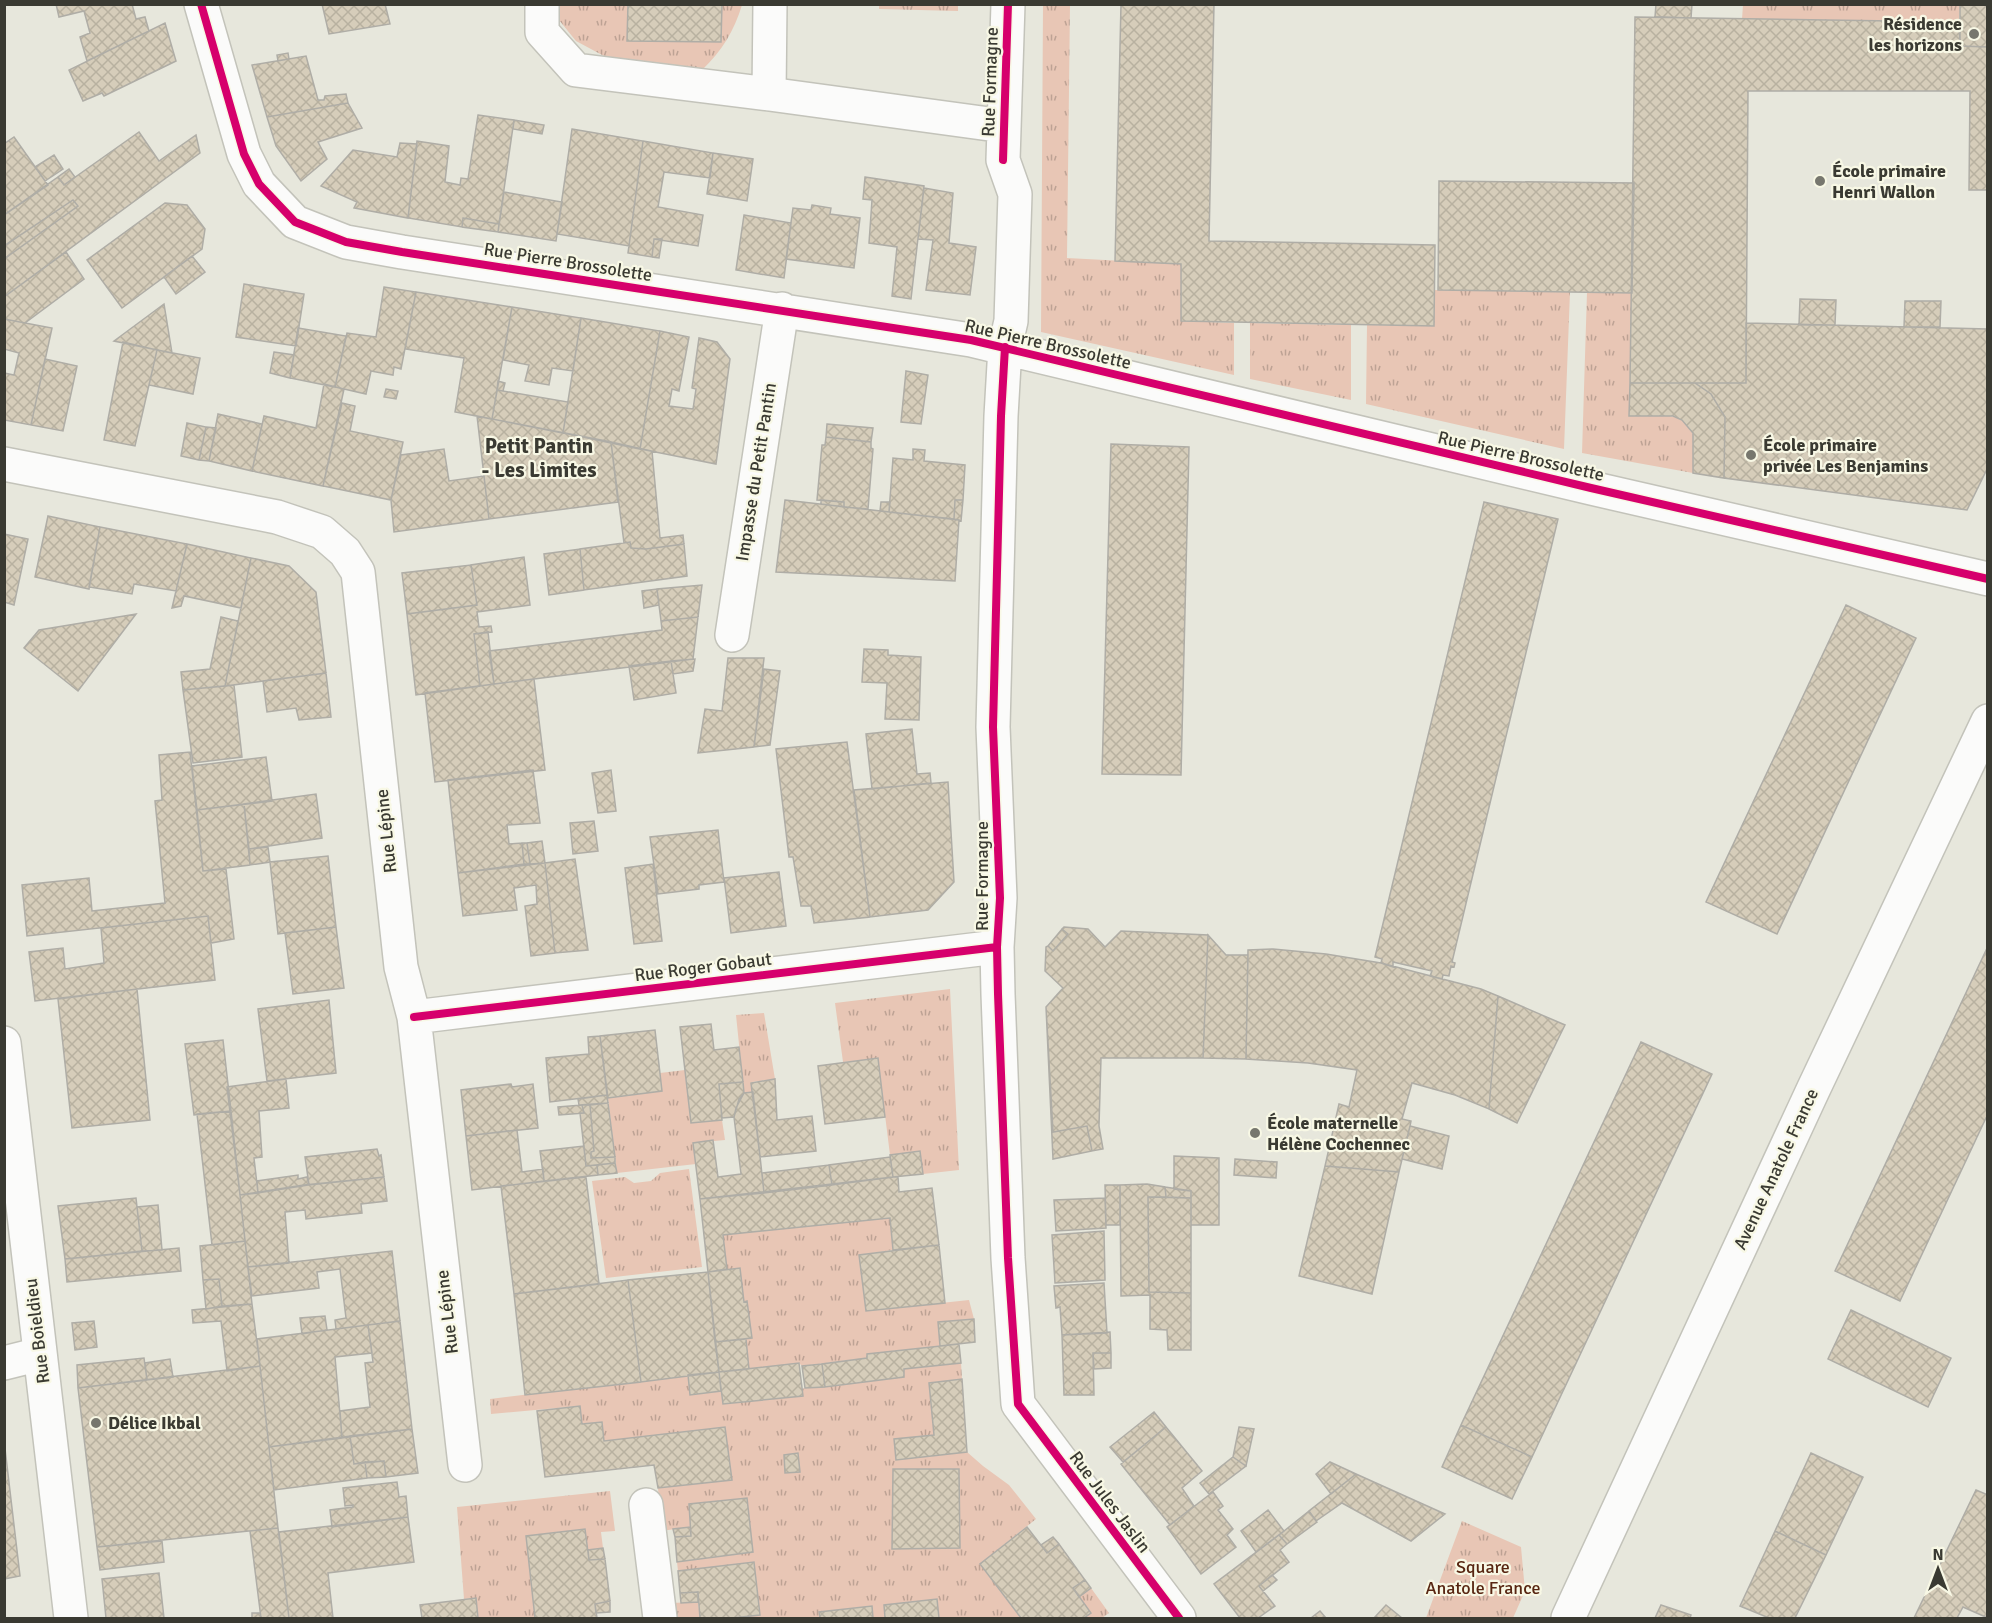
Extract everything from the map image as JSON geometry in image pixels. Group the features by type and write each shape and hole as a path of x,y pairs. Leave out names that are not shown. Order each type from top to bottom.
{"street":[{"name":"Rue Pierre Brossolette","path":"201,4 244,154 259,184 295,222 346,242 782,309 1005,347 1602,491 1988,579"},
{"path":"542,4 542,32 576,70 1004,126"},
{"path":"769,94 770,4"},
{"name":"Rue Formagne","path":"1008,4 1003,160 1015,194 1011,321 1005,347 1001,416 993,727 1000,898 997,946 1008,1258 1018,1404"},
{"name":"Impasse du Petit Pantin","path":"732,635 782,309"},
{"name":"Rue Lépine","path":"4,464 277,517 322,532 345,552 358,572 401,968 414,1017 465,1465"},
{"name":"Avenue Anatole France","path":"1569,1618 1813,1090 1988,721"},
{"name":"Rue Roger Gobaut","path":"414,1017 997,946"},
{"name":"Rue Boieldieu","path":"4,1044 70,1618"},
{"path":"4,1363 40,1354"},
{"name":"Rue Jules Jaslin","path":"1018,1404 1179,1618"},
{"path":"646,1505 660,1618"}],"green space":[{"path":"557,5 628,5 627,41 721,42 722,5 742,5 726,40 702,70 617,63 576,41 559,20"},
{"path":"879,5 958,5 958,11 879,9"},
{"path":"1043,5 1070,5 1067,258 1181,264 1181,321 1234,323 1234,375 1041,332"},
{"path":"1743,5 1960,5 1959,22 1742,19"},
{"path":"1434,290 1570,292 1564,449 1366,404 1367,325 1433,326"},
{"path":"1587,292 1632,293 1629,415 1666,416 1684,421 1690,427 1693,435 1693,473 1582,453"},
{"path":"1250,323 1351,325 1351,400 1250,379"},
{"path":"950,989 959,1170 923,1174 920,1151 890,1155 878,1059 843,1062 835,1003"},
{"path":"764,1013 775,1079 752,1082 753,1092 744,1093 736,1015"},
{"path":"685,1070 691,1122 722,1120 725,1140 693,1143 696,1164 617,1173 608,1098 661,1091 660,1073"},
{"path":"689,1169 702,1267 606,1278 592,1181 625,1177 634,1183 651,1181 660,1173"},
{"path":"890,1218 893,1250 859,1255 866,1311 969,1300 974,1319 938,1322 940,1346 867,1354 867,1358 802,1366 799,1363 749,1369 746,1339 752,1338 747,1302 744,1302 740,1269 727,1269 723,1235"},
{"path":"961,1363 962,1379 929,1384 934,1435 894,1439 896,1459 967,1452 1009,1485 1036,1519 980,1564 1021,1618 939,1618 937,1599 884,1605 885,1618 873,1618 871,1606 820,1612 820,1618 732,1618 760,1615 754,1562 678,1571 677,1562 753,1552 747,1498 689,1504 690,1527 661,1531 658,1488 732,1480 725,1427 604,1441 602,1422 582,1424 579,1406 491,1414 490,1399 688,1375 691,1395 721,1391 723,1404 802,1396 802,1389 805,1388 904,1377 904,1369","holes":["797,1453 800,1472 786,1473 784,1455","959,1470 960,1548 892,1549"]},
{"path":"610,1491 615,1531 601,1532 603,1548 588,1550 585,1529 526,1536 535,1618 478,1618 476,1598 464,1599 457,1507"},
{"name":"Square Anatole France","path":"1462,1521 1521,1547 1525,1591 1513,1618 1426,1618"},
{"path":"1091,1588 1109,1613 1102,1618 1084,1618 1091,1613 1079,1597"},
{"path":"698,1602 700,1618 672,1618 670,1603"}],"building":[{"path":"56,4 132,4 136,19 145,17 149,31 87,61 80,37 90,33 84,11 59,17"},
{"path":"322,4 385,4 390,24 329,34"},
{"path":"628,4 722,4 721,42 627,41"},
{"path":"1121,4 1214,4 1209,241 1435,245 1434,326 1181,321 1181,264 1115,261"},
{"path":"1656,4 1692,4 1691,18 1655,17"},
{"name":"Résidence les horizons","path":"1960,4 1988,4 1988,47 1960,46"},
{"path":"1635,17 1959,22 1960,46 1988,47 1988,190 1969,190 1970,91 1748,91 1746,383 1630,383"},
{"path":"165,23 176,61 104,96 102,93 83,101 69,70"},
{"path":"288,53 289,59 278,61 277,55"},
{"path":"306,56 318,100 324,100 325,96 346,94 348,103 267,117 252,65"},
{"path":"348,103 362,128 318,142 327,159 301,181 276,146 267,117"},
{"path":"478,115 514,120 499,224 463,218 462,227 408,218 417,141 449,146 445,182 460,185 461,178 468,179"},
{"path":"514,120 544,125 542,134 513,129"},
{"path":"572,129 643,141 629,246 557,234"},
{"path":"139,132 159,161 196,135 200,153 4,297 4,259 78,206 73,200 4,246 4,215 58,177 64,185"},
{"path":"14,137 48,185 4,215 4,144"},
{"path":"643,141 713,153 710,178 664,172 658,207 703,215 698,246 654,239 652,257 628,253"},
{"path":"400,143 417,144 408,218 354,208 357,202 321,186 353,150 397,157"},
{"path":"713,153 753,159 747,201 707,194"},
{"path":"54,155 63,169 45,181 35,167"},
{"path":"69,169 75,177 64,185 58,177"},
{"path":"865,177 924,186 911,299 892,296 897,247 869,243 872,200 863,199"},
{"path":"1439,181 1634,183 1632,293 1438,290"},
{"path":"924,188 953,193 949,243 976,247 970,295 926,290 933,240 918,239"},
{"path":"504,192 562,202 556,241 498,232"},
{"path":"73,200 78,206 4,259 4,246"},
{"path":"165,203 187,205 205,229 202,249 122,308 87,260"},
{"path":"812,205 831,208 830,214 860,218 854,268 786,259 793,208 811,210"},
{"path":"744,215 791,223 784,278 736,270"},
{"path":"463,218 499,224 498,232 462,227"},
{"path":"654,239 662,239 659,258 652,257"},
{"path":"66,252 84,279 25,323 4,319 4,297"},
{"path":"192,256 205,272 176,294 164,277"},
{"path":"244,284 304,294 296,346 236,337"},
{"path":"384,287 416,292 401,369 394,367 393,375 371,371 366,394 335,387 347,333 376,337"},
{"path":"416,292 512,307 492,419 455,412 464,358 405,349"},
{"path":"1800,299 1836,300 1835,325 1799,325"},
{"path":"1905,301 1941,301 1940,327 1904,327"},
{"path":"164,304 172,353 114,341"},
{"path":"512,307 581,318 573,371 552,368 549,385 525,381 529,365 503,360"},
{"path":"581,318 660,331 640,449 563,433"},
{"path":"4,319 52,328 31,425 4,420 4,373 14,375 19,353 4,349"},
{"path":"1746,323 1988,329 1988,467 1967,510 1724,478 1725,417 1711,394 1695,383 1746,383"},
{"path":"298,328 346,336 335,387 290,378"},
{"path":"660,331 689,337 679,391 672,389 669,406 693,409 696,389 692,388 699,338 717,342 730,359 716,464 640,449"},
{"path":"123,342 157,350 135,446 104,440"},
{"path":"157,350 200,358 193,394 149,385"},
{"path":"274,352 294,355 290,378 270,373"},
{"path":"45,359 77,366 63,431 31,425"},
{"path":"906,371 928,375 921,424 901,422"},
{"path":"498,381 505,383 503,391 497,390"},
{"path":"1630,383 1695,383 1711,394 1725,417 1724,478 1693,473 1693,433 1682,420 1673,416 1629,416"},
{"path":"324,384 344,389 323,486 252,471 264,416 316,428"},
{"path":"386,389 398,391 396,399 384,397"},
{"path":"497,390 568,402 563,433 492,419"},
{"path":"342,403 355,406 350,431 403,442 391,500 323,486"},
{"path":"218,414 262,424 252,471 209,461"},
{"path":"477,416 611,442 618,502 489,519"},
{"path":"187,423 206,427 199,460 181,456"},
{"path":"827,424 873,428 871,442 826,437"},
{"path":"206,427 216,428 209,461 199,460"},
{"path":"826,437 871,442 873,449 868,509 844,507 844,502 817,500 822,445 825,445"},
{"path":"611,442 652,451 660,538 683,535 684,544 646,549 631,548 630,542 624,543"},
{"path":"1111,444 1189,447 1181,775 1102,774"},
{"path":"444,449 449,481 484,476 489,519 394,532 391,500 401,455"},
{"path":"913,449 925,450 924,461 965,465 963,500 955,500 954,519 889,512 893,458 913,460"},
{"path":"785,500 959,520 955,581 776,572"},
{"path":"821,500 844,502 844,507 821,504"},
{"path":"955,500 963,500 961,521 954,519"},
{"path":"881,502 890,502 889,512 880,511"},
{"path":"1484,502 1558,519 1452,962 1455,963 1454,967 1451,966 1449,976 1443,975 1442,979 1430,976 1432,971 1393,962 1393,967 1381,963 1382,959 1375,957"},
{"path":"48,516 100,527 89,589 35,577"},
{"path":"100,527 187,544 176,591 134,584 132,594 89,587"},
{"path":"4,534 28,539 14,605 4,602"},
{"path":"630,542 631,548 646,549 684,544 687,576 584,590 580,549"},
{"path":"187,544 251,558 241,608 184,596 181,606 172,608"},
{"path":"580,549 584,590 549,595 544,554"},
{"path":"524,557 530,605 477,612 479,627 491,626 492,632 474,634 480,686 416,695 407,614 477,605 471,565"},
{"path":"251,558 289,566 316,592 326,673 225,686"},
{"path":"471,565 477,605 407,614 402,573"},
{"path":"702,585 698,617 661,621 657,589"},
{"path":"657,589 659,605 644,608 642,591"},
{"path":"1846,605 1916,638 1777,934 1706,902"},
{"path":"136,614 78,691 24,648 39,630"},
{"path":"221,617 238,621 225,686 183,690 181,672 210,669"},
{"path":"698,617 693,659 494,684 489,651 662,630 661,621"},
{"path":"488,632 494,684 480,686 474,634"},
{"path":"864,649 888,650 888,655 921,657 919,720 885,719 887,683 862,682"},
{"path":"728,658 764,658 754,747 698,753 705,709 722,711"},
{"path":"695,659 693,671 673,674 671,661"},
{"path":"671,661 676,693 634,700 629,666"},
{"path":"764,669 780,671 770,745 754,747"},
{"path":"326,673 331,717 299,720 296,708 267,712 263,681"},
{"path":"534,679 545,770 435,782 425,693"},
{"path":"234,685 242,757 193,763 183,690"},
{"path":"912,729 917,774 930,773 931,783 872,789 866,734"},
{"path":"847,742 870,917 814,923 811,906 801,906 793,857 789,857 776,749"},
{"path":"190,752 203,871 226,869 234,939 211,943 208,916 27,936 22,885 89,878 92,911 165,903 155,801 162,800 159,755"},
{"path":"266,757 272,801 197,810 192,766"},
{"path":"533,770 540,823 507,825 509,844 522,843 524,864 458,873 448,780"},
{"path":"611,770 616,811 598,813 592,773"},
{"path":"948,782 954,882 928,910 870,917 854,790"},
{"path":"316,794 322,838 249,849 244,804"},
{"path":"244,804 250,865 203,871 197,810"},
{"path":"594,821 598,851 573,854 570,823"},
{"path":"718,830 724,882 699,885 699,889 658,894 650,837"},
{"path":"542,841 545,863 530,864 527,843"},
{"path":"522,843 527,843 530,864 524,864"},
{"path":"268,847 270,862 250,865 249,849"},
{"path":"328,856 336,927 278,934 270,862"},
{"path":"575,859 588,950 555,953 545,863"},
{"path":"545,863 555,953 531,956 525,906 537,904 536,885 514,888 517,910 463,916 458,873"},
{"path":"653,864 662,941 634,944 625,868"},
{"path":"779,872 786,926 731,933 724,878"},
{"path":"208,916 215,980 35,1001 29,952 63,948 65,969 104,963 101,928"},
{"path":"336,927 344,988 293,994 285,933"},
{"path":"1064,927 1088,929 1105,947 1121,931 1208,935 1203,1058 1101,1058 1099,1126 1103,1149 1092,1151 1087,1126 1053,1132 1046,1007 1063,988 1045,971 1046,947 1048,946 1053,951 1068,934 1062,929"},
{"path":"1062,929 1068,934 1053,951 1048,946"},
{"path":"1208,935 1226,955 1248,955 1246,1059 1203,1058"},
{"path":"1988,946 1988,1119 1986,1118 1900,1301 1835,1271"},
{"path":"1273,949 1326,954 1381,963 1481,989 1498,996 1489,1109 1455,1095 1412,1083 1402,1119 1411,1121 1399,1172 1325,1166 1339,1104 1349,1107 1357,1070 1308,1063 1246,1059 1248,950"},
{"path":"137,989 150,1120 72,1128 58,999"},
{"path":"1498,996 1565,1025 1517,1123 1489,1109"},
{"path":"329,1000 336,1073 267,1081 258,1009"},
{"path":"1046,1007 1053,1132 1087,1126 1092,1151 1053,1159"},
{"path":"711,1024 714,1050 739,1047 743,1082 719,1084 722,1120 691,1123 680,1027"},
{"path":"655,1030 662,1091 608,1098 600,1036"},
{"path":"600,1036 607,1095 550,1102 546,1058 589,1054 588,1037"},
{"path":"223,1040 231,1111 194,1115 185,1044"},
{"path":"1641,1042 1712,1074 1532,1457 1461,1425"},
{"path":"878,1058 885,1117 825,1124 818,1066"},
{"path":"286,1079 289,1108 259,1111 262,1157 254,1158 258,1193 240,1195 227,1087"},
{"path":"775,1079 777,1120 812,1116 816,1151 760,1157 751,1083"},
{"path":"743,1082 744,1093 739,1099 734,1117 722,1118 719,1084"},
{"path":"511,1084 512,1087 533,1084 538,1128 466,1136 461,1090"},
{"path":"753,1092 764,1193 700,1199 693,1143 713,1140 718,1177 741,1174 734,1117 744,1093"},
{"path":"607,1095 608,1103 579,1105 578,1099"},
{"path":"608,1103 615,1157 591,1158 591,1152 594,1151 590,1105"},
{"path":"582,1105 584,1113 559,1115 558,1107"},
{"path":"582,1105 590,1105 594,1151 591,1152 591,1158 615,1157 615,1163 586,1166 580,1113 584,1113"},
{"path":"231,1111 245,1241 212,1245 197,1114"},
{"path":"1410,1126 1449,1136 1442,1169 1402,1159"},
{"path":"517,1130 522,1172 543,1169 544,1181 472,1190 466,1136"},
{"path":"584,1146 586,1166 597,1165 598,1175 544,1181 540,1151"},
{"path":"377,1149 379,1156 381,1155 384,1177 309,1185 305,1157"},
{"path":"920,1151 923,1174 893,1177 890,1155"},
{"path":"1174,1156 1219,1158 1219,1225 1191,1225 1191,1191 1174,1189"},
{"path":"890,1157 893,1177 832,1185 829,1165"},
{"path":"1235,1159 1277,1162 1276,1178 1234,1175"},
{"path":"615,1163 617,1173 598,1175 597,1165"},
{"path":"829,1165 832,1185 764,1193 762,1173"},
{"path":"1325,1166 1399,1172 1372,1294 1299,1276"},
{"path":"298,1175 298,1179 307,1177 309,1185 258,1193 257,1181"},
{"path":"384,1177 387,1201 361,1204 362,1213 306,1219 305,1210 285,1212 289,1263 248,1267 240,1195 304,1185"},
{"path":"586,1177 599,1284 514,1294 501,1186"},
{"path":"898,1177 899,1192 932,1188 939,1245 893,1250 890,1218 723,1235 727,1269 708,1272 700,1199"},
{"path":"1147,1184 1165,1187 1166,1197 1148,1197 1149,1292 1191,1293 1191,1350 1168,1350 1167,1330 1150,1329 1150,1295 1121,1296 1120,1185"},
{"path":"1105,1185 1120,1185 1120,1225 1106,1225"},
{"path":"1165,1187 1191,1191 1191,1198 1166,1197"},
{"path":"1148,1197 1191,1198 1191,1293 1149,1292"},
{"path":"136,1198 142,1251 65,1259 58,1206"},
{"path":"1105,1198 1106,1228 1056,1231 1054,1200"},
{"path":"158,1205 162,1250 142,1251 137,1207"},
{"path":"1104,1231 1105,1280 1055,1283 1052,1235"},
{"path":"245,1241 252,1304 222,1306 219,1279 203,1280 200,1246"},
{"path":"939,1245 945,1303 866,1311 859,1255"},
{"path":"179,1248 181,1271 67,1282 65,1259"},
{"path":"392,1251 400,1321 336,1329 335,1320 346,1318 340,1269 317,1272 319,1288 252,1296 248,1267"},
{"path":"740,1268 744,1302 747,1301 752,1338 715,1342 708,1272"},
{"path":"708,1272 719,1372 641,1382 628,1280"},
{"path":"219,1279 222,1306 206,1309 203,1280"},
{"path":"628,1280 641,1382 525,1395 514,1294"},
{"path":"1104,1283 1107,1333 1062,1335 1060,1307 1056,1308 1054,1286"},
{"path":"252,1304 260,1366 227,1371 221,1321 193,1323 192,1310"},
{"path":"1851,1310 1951,1358 1928,1407 1828,1359"},
{"path":"325,1316 327,1330 302,1334 300,1318"},
{"path":"974,1319 975,1342 940,1346 938,1322"},
{"path":"94,1321 97,1347 75,1350 72,1323"},
{"path":"400,1321 412,1429 342,1438 340,1411 370,1407 365,1363 373,1362 368,1325"},
{"path":"368,1325 372,1353 335,1357 342,1438 269,1447 257,1339"},
{"path":"1110,1332 1111,1353 1093,1353 1094,1395 1064,1395 1062,1335"},
{"path":"746,1339 749,1369 719,1372 715,1342"},
{"path":"959,1344 961,1363 904,1369 904,1377 825,1387 822,1364 867,1358 867,1354"},
{"path":"1093,1353 1111,1353 1111,1368 1094,1369"},
{"path":"144,1358 147,1380 78,1388 77,1365"},
{"path":"170,1359 173,1377 147,1380 145,1363"},
{"path":"799,1363 803,1396 723,1404 719,1372"},
{"path":"822,1364 825,1387 805,1388 802,1366"},
{"path":"260,1366 278,1528 97,1547 78,1388"},
{"path":"719,1372 721,1391 690,1395 688,1375"},
{"path":"962,1379 967,1452 896,1460 894,1439 934,1435 929,1383"},
{"path":"580,1406 582,1424 602,1422 604,1441 725,1427 732,1480 658,1488 654,1465 545,1477 537,1411"},
{"path":"1154,1412 1166,1427 1123,1462 1110,1447"},
{"path":"1461,1425 1532,1457 1512,1499 1442,1467"},
{"path":"1166,1427 1202,1471 1182,1488 1194,1506 1170,1525 1121,1464"},
{"path":"1239,1427 1254,1429 1246,1466 1233,1457"},
{"path":"412,1429 418,1473 386,1477 384,1461 354,1464 350,1436"},
{"path":"350,1436 354,1464 365,1462 367,1478 274,1490 269,1447"},
{"path":"4,1440 20,1576 4,1579"},
{"path":"798,1453 800,1472 785,1473 784,1455"},
{"path":"1811,1453 1863,1477 1826,1555 1775,1531"},
{"path":"1233,1457 1246,1466 1209,1494 1200,1483"},
{"path":"384,1461 386,1477 367,1478 365,1462"},
{"path":"1330,1462 1356,1474 1331,1494 1316,1474"},
{"path":"893,1469 959,1469 960,1548 892,1549"},
{"path":"1356,1474 1445,1514 1411,1541 1342,1503 1316,1521 1309,1511"},
{"path":"397,1482 399,1497 406,1496 408,1517 332,1527 330,1510 353,1507 353,1505 345,1506 343,1488"},
{"path":"1976,1490 1988,1495 1988,1618 1963,1607 1957,1618 1914,1618"},
{"path":"1213,1492 1223,1506 1218,1510 1233,1529 1227,1535 1236,1547 1201,1574 1167,1527"},
{"path":"747,1498 753,1552 677,1562 675,1537 691,1536 689,1504"},
{"path":"1268,1510 1284,1531 1256,1552 1241,1531"},
{"path":"1309,1511 1317,1522 1287,1544 1279,1535"},
{"path":"408,1517 414,1562 328,1573 333,1618 289,1618 279,1532"},
{"path":"690,1527 691,1536 675,1537 673,1529"},
{"path":"1027,1527 1047,1553 1059,1544 1085,1580 1073,1588 1091,1613 1084,1618 1021,1618 980,1564"},
{"path":"278,1528 289,1618 261,1618 250,1531"},
{"path":"585,1529 589,1560 605,1559 610,1601 595,1604 597,1618 535,1618 526,1536"},
{"path":"1775,1531 1826,1555 1795,1618 1769,1618 1740,1606"},
{"path":"1279,1535 1287,1544 1280,1550 1289,1562 1259,1586 1275,1606 1258,1618 1240,1618 1214,1584"},
{"path":"1053,1537 1059,1544 1047,1553 1041,1545"},
{"path":"162,1541 164,1562 100,1570 97,1547"},
{"path":"603,1548 605,1559 589,1560 588,1550"},
{"path":"754,1562 760,1615 700,1618 698,1592 680,1593 678,1571"},
{"path":"159,1573 164,1618 106,1618 102,1579"},
{"path":"1272,1575 1277,1580 1263,1591 1259,1586"},
{"path":"1085,1580 1091,1588 1079,1597 1073,1588"},
{"path":"698,1592 698,1602 681,1603 680,1593"},
{"path":"476,1598 478,1618 422,1618 420,1605"},
{"path":"937,1599 939,1618 885,1618 884,1605"},
{"path":"610,1601 610,1612 596,1613 595,1604"},
{"path":"1386,1605 1402,1618 1374,1618"},
{"path":"1661,1605 1691,1615 1690,1618 1655,1618"},
{"path":"872,1606 873,1618 820,1618 819,1612"},
{"path":"1320,1611 1326,1618 1311,1618"},
{"path":"252,1613 260,1613 261,1618 252,1618"}],"cycle path":[{"path":"201,4 244,154 259,184 295,222 346,242 971,340 1591,488 1988,579"},
{"path":"1003,160 1008,4"},
{"path":"1005,347 1001,416 993,727 1000,898 997,947 998,994 1008,1258 1018,1404 1179,1618"},
{"path":"414,1017 997,947"}],"place":[{"name":"Résidence les horizons","path":"1974,34"},
{"name":"École primaire Henri Wallon","path":"1820,181"},
{"name":"École primaire privée Les Benjamins","path":"1751,455"},
{"name":"École maternelle Hélène Cochennec","path":"1255,1133"},
{"name":"Délice Ikbal","path":"96,1423"}],"district":[{"name":"Petit Pantin - Les Limites","path":"539,458"}]}
